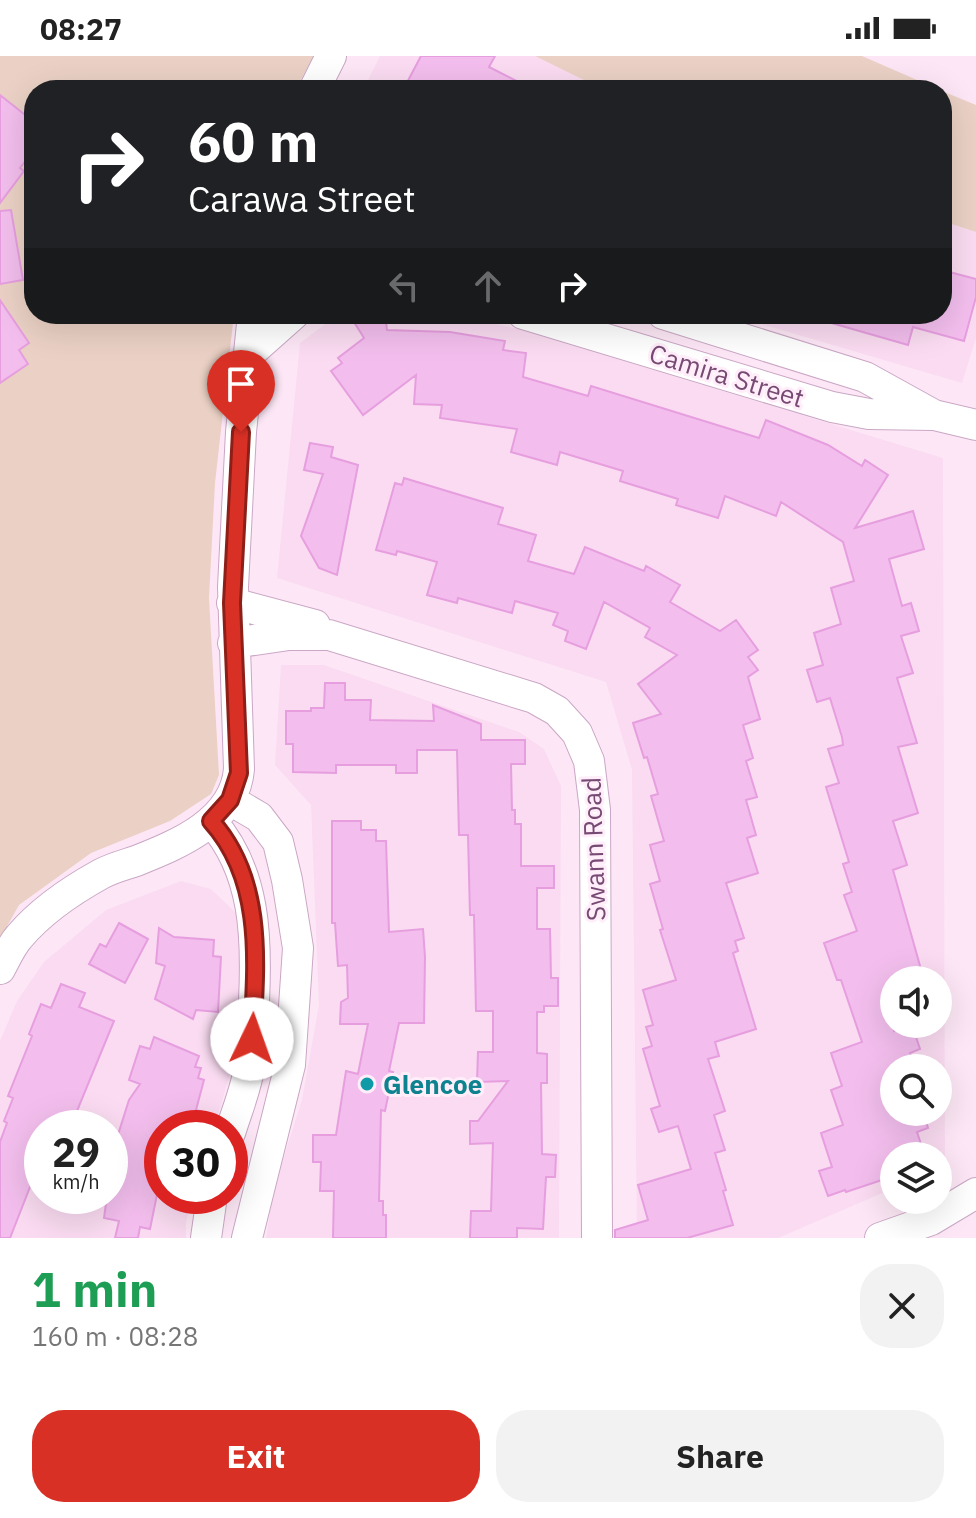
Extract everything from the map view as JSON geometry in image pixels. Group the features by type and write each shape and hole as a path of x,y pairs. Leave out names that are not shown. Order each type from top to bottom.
{"street":[{"path":"319,80 331,56"},
{"path":"0,969 17,939 61,900 101,874 147,857 221,810 237,783 232,603 241,432 252,324"},
{"path":"249,354 283,324"},
{"name":"Camira Street","path":"556,324 832,407 869,414 934,415 976,425"},
{"name":"Camira Street","path":"695,324 865,377 934,415"},
{"name":"Swann Road","path":"232,603 304,620 329,635 534,698 566,719 581,741 591,773 595,810 597,1238"},
{"name":"Swann Road","path":"233,643 275,636 329,635"},
{"path":"221,810 225,839 248,893 255,932 250,1063 237,1110"},
{"path":"221,810 259,817 278,842 298,948 290,1065 247,1238"},
{"path":"880,1238 931,1220 976,1193"},
{"path":"206,1238 209,1214"}],"shaded area":[{"path":"0,56 314,56 301,80 24,80 24,324 233,324 215,483 209,598 219,775 211,794 170,821 91,853 19,905 0,939"},
{"path":"380,56 535,56 584,80 368,80"},
{"path":"535,56 862,56 917,80 584,80"},
{"path":"952,95 976,105 976,232 952,224"},
{"path":"952,224 976,232 976,338 962,383 761,324 952,324"},
{"path":"326,324 496,324 943,458 944,966 880,966 880,1038 945,1038 945,1054 880,1054 880,1126 945,1126 945,1142 880,1142 880,1194 778,1238 637,1238 632,770 606,682 277,578 300,343"},
{"path":"281,665 324,665 519,732 544,749 561,786 559,1238 266,1238 274,1188 302,1100 319,1005 311,805 275,765"},
{"path":"181,881 211,889 236,913 243,984 230,1074 219,1110 144,1110 144,1214 188,1214 186,1238 0,1238 0,1041 17,1001 44,962 106,910"}],"building":[{"path":"421,56 495,56 489,67 514,80 408,80"},
{"path":"0,95 24,114 24,163 20,168 24,171 0,203"},
{"path":"11,210 23,280 0,284 0,211"},
{"path":"952,273 976,279 976,297 964,341 913,327 908,345 835,324 952,324"},
{"path":"0,300 29,343 19,350 28,364 0,383"},
{"path":"355,324 386,324 387,330 450,332 505,341 503,350 526,353 523,377 588,396 591,386 759,438 766,420 828,445 862,466 865,460 888,475 855,528 913,511 924,549 889,559 902,606 911,603 919,631 901,636 913,673 897,678 917,743 898,747 918,813 893,821 907,865 893,870 920,966 880,966 880,1038 916,1038 920,1049 910,1054 880,1054 880,1126 928,1128 917,1132 920,1142 880,1142 880,1181 828,1196 819,1171 832,1167 821,1133 843,1125 831,1090 842,1086 831,1053 862,1042 841,980 837,980 824,943 857,931 844,895 852,892 843,864 849,862 826,787 839,783 828,749 843,745 842,737 830,698 817,702 807,670 823,665 814,633 841,624 831,588 854,581 843,542 781,502 776,516 725,496 718,518 676,505 678,499 620,481 623,471 560,452 557,465 511,452 517,429 440,418 442,405 414,404 416,375 363,415 331,371 342,363 338,358 364,338"},
{"path":"310,443 333,447 331,457 358,465 337,575 319,568 301,536 323,474 304,470"},
{"path":"404,478 503,508 498,524 536,535 528,561 574,574 585,547 644,571 646,566 680,585 670,602 720,631 736,620 758,650 748,657 758,670 748,677 760,719 743,725 753,758 746,761 757,797 746,800 756,835 747,838 758,873 726,883 744,938 735,941 738,951 733,953 756,1029 715,1042 719,1056 708,1059 725,1111 714,1115 725,1150 715,1153 733,1225 687,1238 615,1238 615,1230 648,1220 638,1185 691,1169 678,1126 659,1132 651,1109 660,1106 643,1049 652,1046 646,1027 653,1025 643,990 676,980 650,884 660,881 650,845 664,841 651,796 658,794 633,723 661,714 638,684 677,655 645,637 650,628 604,602 586,649 565,641 568,631 553,625 558,613 515,601 512,613 458,598 457,603 427,595 437,562 397,551 396,555 376,550 395,483 402,485"},
{"path":"325,683 345,683 345,700 371,700 370,720 434,721 433,705 481,724 481,740 525,740 525,764 511,764 512,810 515,810 515,824 521,824 521,866 554,866 554,888 537,888 537,929 550,929 551,978 558,978 558,1006 544,1006 544,1012 537,1012 537,1053 547,1054 547,1083 541,1083 542,1154 556,1155 555,1177 546,1177 543,1229 517,1228 517,1238 470,1238 471,1211 491,1211 493,1143 470,1144 470,1121 478,1121 508,1081 477,1082 478,1052 493,1052 493,1011 476,1011 474,915 470,915 468,835 459,835 457,750 417,750 417,773 396,773 396,765 336,765 336,773 293,772 293,744 286,744 286,711 324,708"},
{"path":"332,821 361,821 361,830 376,830 376,841 386,841 389,932 423,929 424,1023 399,1023 385,1111 381,1110 379,1201 383,1201 383,1215 386,1215 386,1238 333,1238 334,1191 320,1191 321,1162 313,1162 313,1135 336,1135 346,1071 358,1074 368,1024 340,1024 341,1002 348,998 347,965 338,966 335,923 332,923"},
{"path":"119,923 148,939 125,983 89,964 100,944 106,947"},
{"path":"159,928 174,937 214,940 213,956 221,957 218,1012 196,1010 193,1019 155,999 165,966 156,963"},
{"path":"61,984 85,993 79,1007 114,1021 77,1110 24,1110 24,1202 10,1238 0,1238 0,1142 13,1098 8,1096 41,1004 51,1008"},
{"path":"154,1037 199,1056 195,1067 201,1068 198,1078 204,1080 196,1110 144,1110 144,1214 153,1214 150,1229 140,1227 138,1238 115,1238 119,1221 104,1218 105,1214 128,1214 126,1110 140,1084 129,1080 140,1046 150,1049"}],"place":[{"name":"Glencoe","path":"367,1084"}],"route":[{"path":"241,432 232,603 239,773 230,800 211,821 225,839 237,864 252,909 256,948 252,1039"}]}
